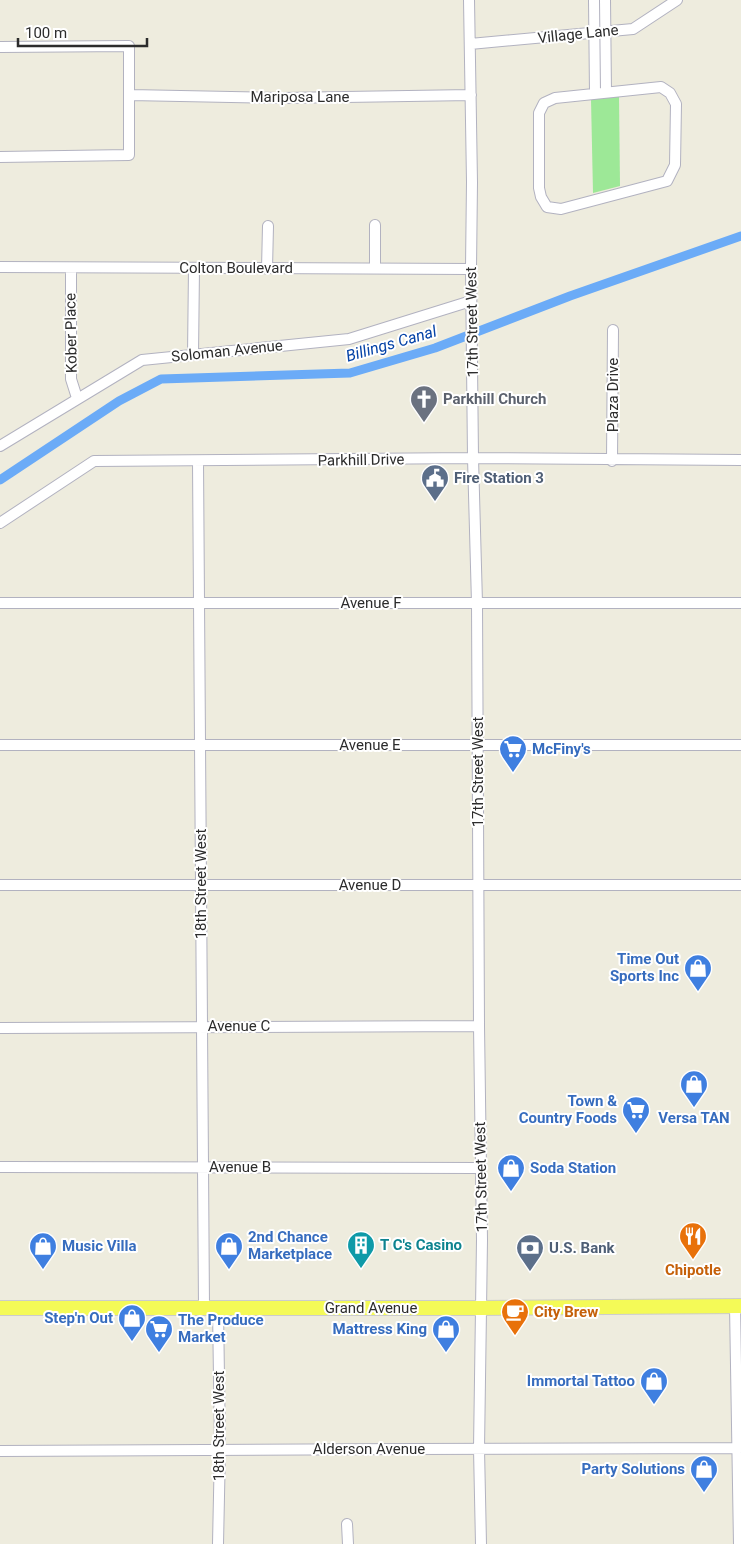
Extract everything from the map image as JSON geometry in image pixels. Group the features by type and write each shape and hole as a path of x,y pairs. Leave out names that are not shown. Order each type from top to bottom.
{"main road":[{"name":"Grand Avenue","path":"0,1308 738,1306"}],"street":[{"name":"17th Street West","path":"469,0 473,458 477,603 482,1244 479,1449 480,1544"},
{"path":"594,0 594,93"},
{"path":"605,0 606,92"},
{"name":"Village Lane","path":"470,44 633,29 677,0"},
{"path":"0,47 129,46 130,95 129,155 0,157"},
{"path":"661,87 670,93 676,104 675,165 672,174 667,181 590,202 561,209 547,207 541,197 539,188 539,113 544,103 555,98 606,92 661,87"},
{"name":"Mariposa Lane","path":"130,95 282,98 471,95"},
{"path":"375,225 375,268"},
{"path":"267,269 268,226"},
{"name":"Colton Boulevard","path":"0,267 471,269"},
{"name":"Kober Place","path":"71,268 71,379 76,398"},
{"path":"193,355 194,268"},
{"name":"Soloman Avenue","path":"0,446 76,398 142,360 349,338 472,301"},
{"name":"Plaza Drive","path":"612,461 613,330"},
{"name":"Parkhill Drive","path":"0,523 94,461 473,458 612,461 741,460"},
{"name":"18th Street West","path":"198,461 203,1167 220,1448 218,1544"},
{"name":"Avenue F","path":"0,602 741,603"},
{"name":"Avenue E","path":"0,745 741,745"},
{"name":"Avenue D","path":"0,885 741,885"},
{"name":"Avenue C","path":"0,1028 479,1026"},
{"name":"Avenue B","path":"0,1167 480,1168"},
{"path":"738,1306 739,1544"},
{"name":"Alderson Avenue","path":"0,1451 220,1448 738,1448"},
{"path":"347,1524 348,1544"}],"green space":[{"path":"619,95 620,186 593,193 591,99"}],"waterway":[{"name":"Billings Canal","path":"0,480 119,401 161,379 350,373 435,348 570,296 741,236"}],"place":[{"name":"Parkhill Church","path":"424,423"},
{"name":"Fire Station 3","path":"435,502"},
{"name":"McFiny's","path":"513,773"},
{"name":"Time Out Sports Inc","path":"698,992"},
{"name":"Versa TAN","path":"694,1108"},
{"name":"Town & Country Foods","path":"636,1134"},
{"name":"Soda Station","path":"511,1192"},
{"name":"Chipotle","path":"693,1260"},
{"name":"T C's Casino","path":"361,1269"},
{"name":"Music Villa","path":"43,1270"},
{"name":"2nd Chance Marketplace","path":"229,1270"},
{"name":"U.S. Bank","path":"530,1272"},
{"name":"City Brew","path":"515,1336"},
{"name":"Step'n Out","path":"132,1342"},
{"name":"The Produce Market","path":"159,1353"},
{"name":"Mattress King","path":"446,1353"},
{"name":"Immortal Tattoo","path":"654,1405"},
{"name":"Party Solutions","path":"704,1493"}]}
